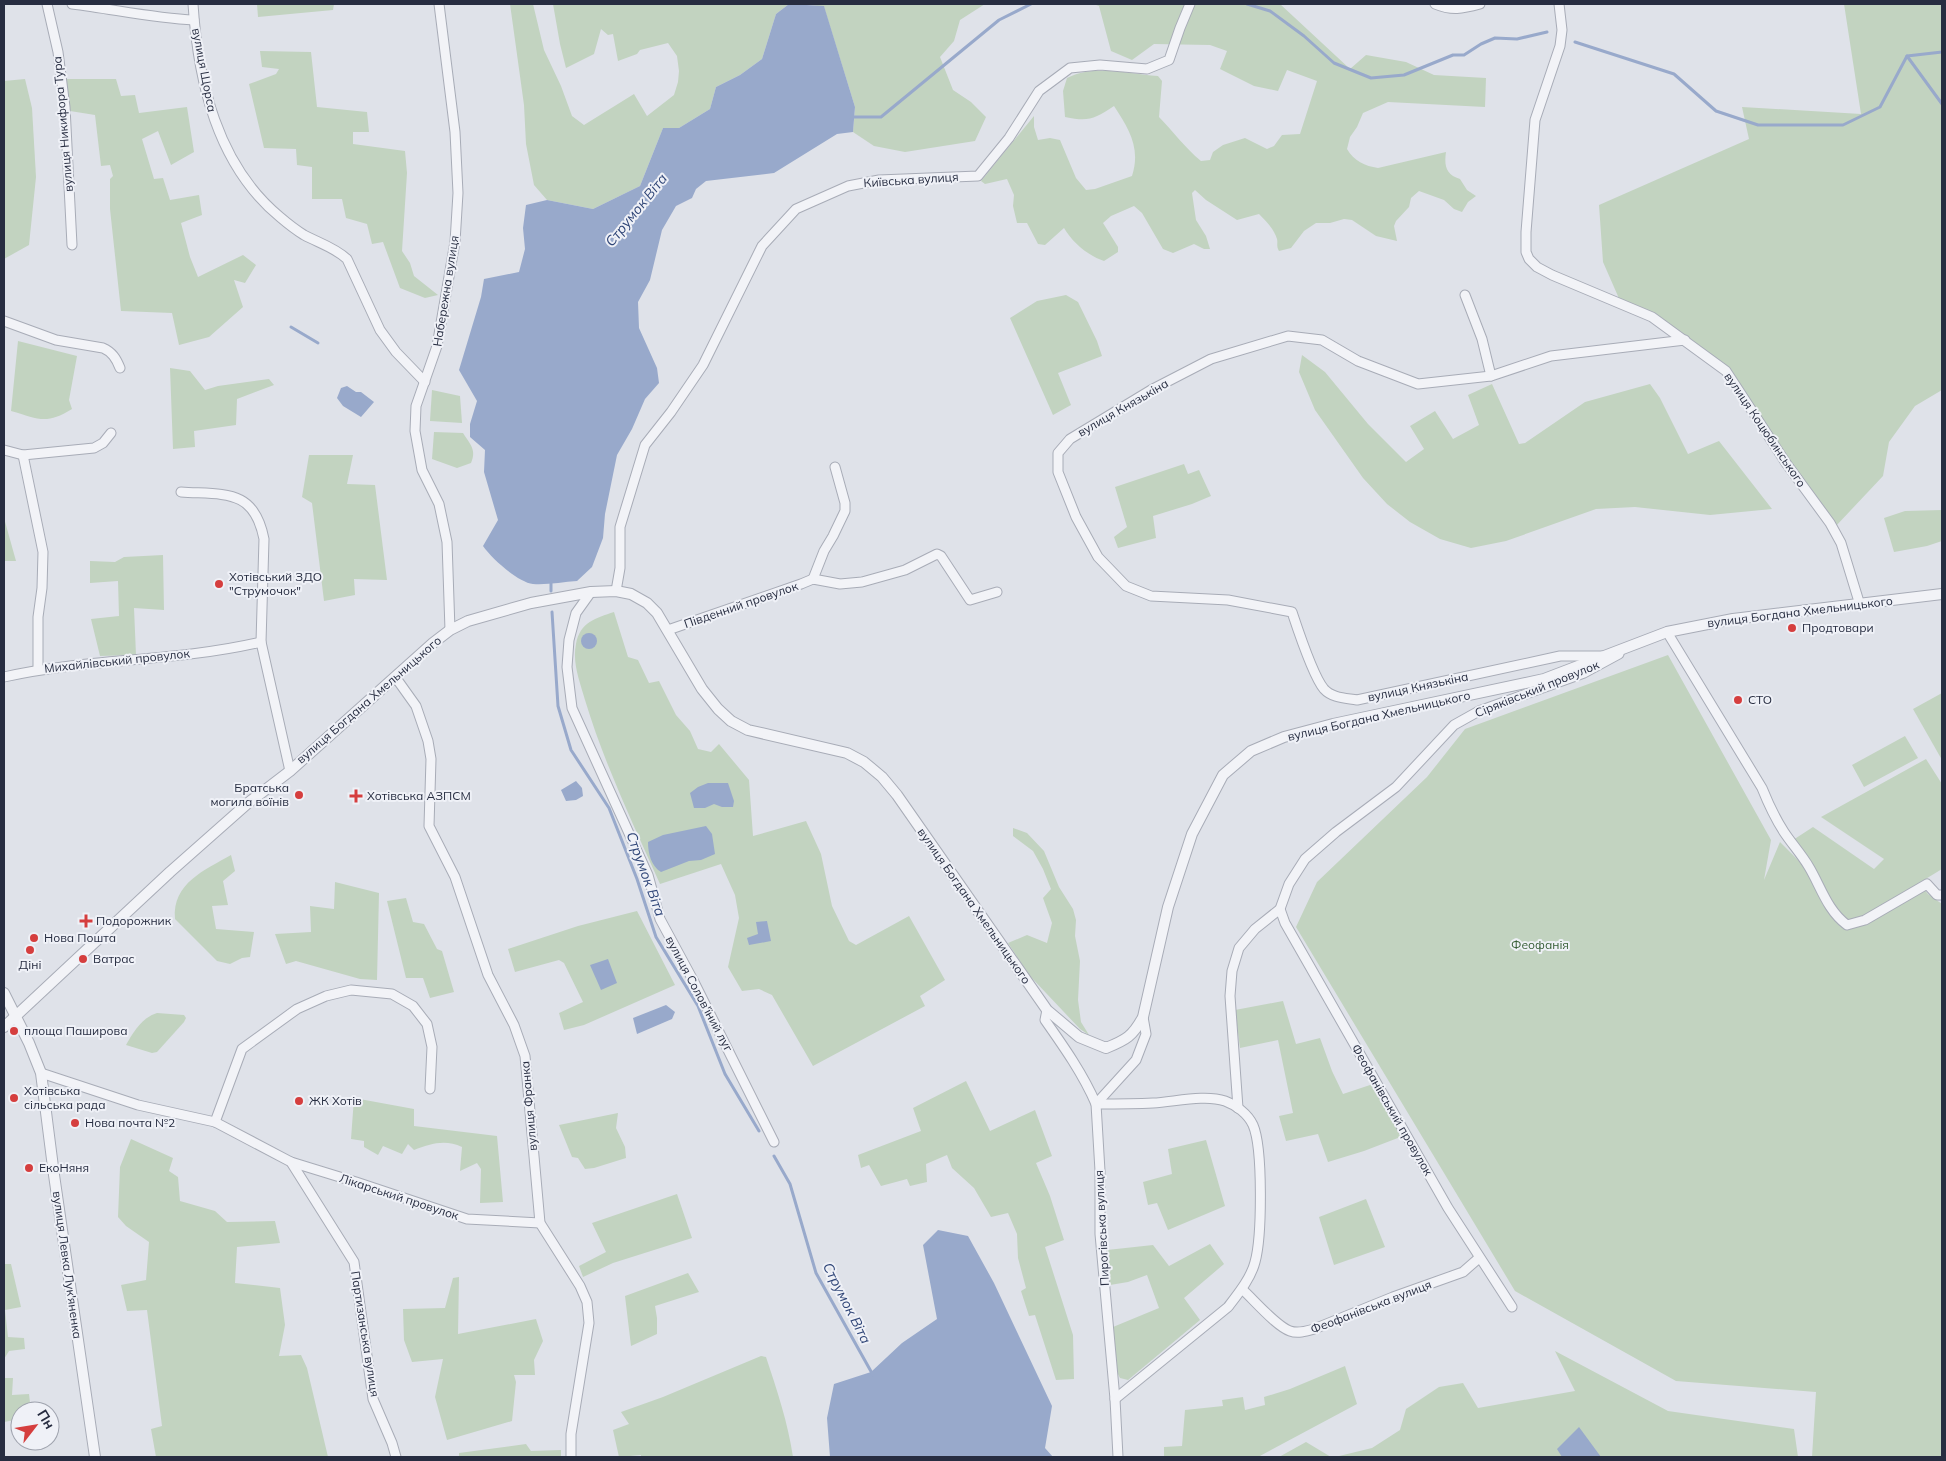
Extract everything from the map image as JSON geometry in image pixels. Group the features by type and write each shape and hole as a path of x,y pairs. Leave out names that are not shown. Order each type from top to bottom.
{"street":[{"name":"вулиця Никифора Тура","path":"47,4 58,52 64,107 72,245"},
{"path":"72,4 169,19 194,20"},
{"name":"вулиця Щорса","path":"193,4 194,20 210,108 219,134 246,181 279,216 303,234 338,251 347,259 380,330 396,352 425,382"},
{"name":"Набережна вулиця","path":"439,4 455,132 458,193 455,242 437,346 416,406 415,431 422,470 438,504 447,542 450,630"},
{"path":"1435,4 1448,9 1466,8 1480,4"},
{"name":"вулиця Коцюбинського","path":"1559,4 1562,30 1560,46 1536,120 1528,204 1526,252 1529,259 1537,267 1580,288 1652,317 1726,371 1786,463 1830,523 1841,543 1860,605"},
{"name":"Київська вулиця","path":"616,590 620,568 620,526 644,445 671,412 702,365 762,246 796,209 848,186 879,180 978,176 1009,138 1039,91 1070,68 1100,65 1147,69 1170,60 1189,6"},
{"path":"1465,295 1482,338 1491,376"},
{"path":"4,321 56,340 103,348 110,351 120,368"},
{"name":"вулиця Князькіна","path":"1602,656 1560,656 1357,700 1337,697 1324,690 1292,612 1228,600 1151,596 1126,586 1098,557 1076,517 1058,472 1058,453 1070,439 1148,392 1211,359 1288,336 1322,340 1358,361 1418,384 1491,376 1551,356 1685,340"},
{"path":"4,450 24,455 94,448 103,443 111,433"},
{"name":"Михайлівський провулок","path":"24,455 43,552 42,588 38,617 38,669 176,656 235,648 261,642"},
{"name":"Південний провулок","path":"813,579 824,551 845,511 845,503 835,467"},
{"path":"181,492 232,495 244,502 256,514 261,526 264,540 261,642 290,771"},
{"name":"Південний провулок","path":"668,630 813,579 840,584 862,582 905,570 938,554 970,600 997,592"},
{"name":"вулиця Богдана Хмельницького","path":"4,1027 170,872 248,803 290,771 433,643 450,630 468,621 531,603 591,592 616,590 631,594 647,603 657,613 702,688 718,709 731,720 748,730 847,753 864,762 882,777 897,795 1047,1010 1079,1037 1106,1048 1124,1041 1136,1030 1143,1017 1168,907 1192,834 1223,776 1251,751 1284,738 1333,724 1544,679 1667,632 1733,619 1942,594"},
{"name":"вулиця Солов'їний луг","path":"591,592 576,613 569,640 567,666 572,708 648,874 660,919 693,980 774,1142"},
{"path":"1667,632 1762,788 1775,817 1809,866 1825,900 1841,920 1847,924 1865,920 1927,884 1937,895 1942,895"},
{"name":"Сіряківський провулок","path":"1280,909 1289,884 1305,859 1336,832 1396,788 1454,725 1479,711 1584,673 1644,641"},
{"path":"4,677 38,669"},
{"name":"вулиця Франка","path":"396,678 416,706 428,741 431,759 429,826 455,877 488,975 514,1025 525,1056 540,1223 580,1286 586,1302 589,1323 571,1434 571,1457"},
{"path":"1238,1108 1230,996 1232,971 1239,948 1255,929 1280,909"},
{"name":"Феофанівський провулок","path":"1280,909 1285,923 1448,1208 1512,1307"},
{"path":"215,1122 242,1049 297,1009 326,996 351,990 392,994 413,1006 427,1024 432,1047 430,1089"},
{"path":"4,992 41,1072"},
{"path":"1047,1010 1045,1020 1067,1051 1089,1088 1096,1104"},
{"path":"1096,1104 1136,1060 1146,1034 1143,1017"},
{"name":"Партизанська вулиця","path":"41,1072 138,1105 215,1122 290,1162 354,1262 373,1399 396,1457"},
{"name":"вулиця Левка Лук'яненка","path":"41,1072 54,1176 96,1457"},
{"path":"1096,1104 1154,1103 1201,1099 1224,1101 1247,1114 1257,1139 1260,1211 1255,1262 1242,1289 1228,1307 1115,1399"},
{"name":"Пирогівська вулиця","path":"1096,1104 1100,1171 1100,1234 1115,1399 1118,1457"},
{"name":"Лікарський провулок","path":"290,1162 467,1219 540,1223"},
{"name":"Феофанівська вулиця","path":"1242,1289 1282,1327 1292,1332 1302,1332 1463,1272 1479,1258"}],"green space":[{"path":"257,4 334,4 333,10 258,17"},
{"path":"510,4 533,4 544,50 561,86 572,116 584,125 634,94 647,116 674,95 679,71 677,56 668,43 640,50 637,54 618,61 613,34 608,35 601,29 594,54 566,68 553,4 789,4 776,14 762,59 740,75 716,87 710,109 679,128 663,128 640,186 593,209 547,200 534,185 526,144 524,105"},
{"path":"804,4 985,4 960,20 954,41 940,57 953,90 971,102 986,117 975,141 905,152 874,146 853,132 855,107 824,7"},
{"path":"1093,4 1280,4 1350,69 1366,55 1406,62 1434,75 1486,78 1485,107 1388,102 1363,113 1350,137 1347,149 1360,162 1378,168 1446,152 1445,162 1449,172 1460,179 1467,190 1476,196 1468,202 1462,212 1454,209 1444,200 1419,191 1411,198 1409,207 1396,221 1394,226 1397,241 1376,236 1352,220 1344,219 1330,223 1316,223 1304,231 1291,248 1279,251 1274,232 1259,214 1237,220 1206,200 1195,190 1192,193 1196,220 1206,236 1210,249 1204,249 1194,244 1173,253 1163,249 1142,213 1134,206 1111,216 1103,223 1118,247 1118,252 1104,261 1081,248 1064,228 1045,245 1038,244 1027,223 1017,223 1013,206 1014,195 1007,179 985,184 981,181 1034,116 1034,127 1038,140 1050,138 1060,140 1076,178 1086,190 1095,189 1132,176 1134,166 1135,156 1132,139 1114,106 1091,118 1065,117 1063,91 1067,78 1077,74 1100,71 1158,76 1162,81 1159,117 1201,161 1210,160 1213,152 1223,145 1245,138 1267,149 1274,146 1282,135 1300,134 1317,81 1287,70 1278,91 1254,86 1220,69 1227,51 1210,45 1154,44 1132,60 1111,51 1099,6"},
{"path":"1844,4 1942,4 1942,390 1915,406 1889,442 1883,476 1835,527 1724,363 1652,317 1621,303 1603,262 1599,205 1749,139 1742,107 1861,114"},
{"path":"260,51 311,52 317,107 367,112 369,132 353,132 353,144 405,151 407,173 402,251 410,263 414,276 438,295 425,298 400,288 383,242 372,244 367,224 346,218 342,199 312,199 312,167 297,165 296,149 264,148 249,84 276,74 279,69 262,67"},
{"path":"25,79 32,108 36,177 29,245 4,259 4,81"},
{"path":"64,79 116,79 121,96 135,95 139,113 187,107 194,152 171,165 158,131 142,139 154,179 163,178 170,200 199,195 202,215 181,223 190,257 198,277 243,255 256,265 245,283 234,280 243,307 209,337 179,345 172,313 121,311 110,209 110,179 113,176 110,165 101,166 95,115 70,111"},
{"path":"1066,295 1078,302 1097,341 1102,356 1058,373 1071,405 1053,415 1010,318 1037,301"},
{"path":"18,341 77,356 69,400 72,409 49,419 36,418 11,411"},
{"path":"1302,355 1325,372 1368,424 1406,462 1424,449 1410,426 1435,411 1453,439 1479,425 1468,395 1492,384 1519,444 1525,443 1585,402 1650,384 1660,398 1688,454 1719,441 1772,509 1710,515 1635,507 1596,509 1506,541 1471,548 1440,539 1410,522 1387,504 1363,478 1315,410 1299,372"},
{"path":"170,368 190,371 205,390 218,386 269,379 274,385 237,399 236,425 194,431 195,447 173,449"},
{"path":"432,390 460,396 462,423 430,421"},
{"path":"434,432 463,433 473,451 471,463 457,468 432,459"},
{"path":"309,455 353,455 347,484 375,485 387,580 354,579 355,595 324,601 312,503 302,497"},
{"path":"1184,464 1188,474 1199,470 1211,496 1153,516 1156,538 1118,548 1114,537 1127,527 1115,487"},
{"path":"1942,510 1942,541 1927,546 1894,552 1884,518 1905,511"},
{"path":"4,518 16,561 4,561"},
{"path":"163,555 164,610 134,608 136,655 100,656 91,619 119,616 118,581 90,583 90,561 115,562 124,557"},
{"path":"614,612 628,657 638,660 649,683 659,681 676,715 690,731 698,749 711,752 719,744 749,780 753,836 806,821 821,854 832,906 849,941 856,945 909,916 945,980 920,996 925,1006 813,1066 772,995 759,989 742,991 728,967 739,918 735,895 721,864 660,884 620,793 593,724 577,672 576,644 585,626 595,619"},
{"name":"Феофанія","path":"1668,655 1771,840 1764,880 1780,842 1812,874 1793,840 1813,827 1874,869 1884,859 1821,817 1926,759 1942,784 1942,869 1919,883 1928,894 1942,904 1942,1457 1812,1457 1816,1392 1676,1381 1515,1291 1296,927 1317,882 1427,777 1465,729"},
{"path":"1942,693 1942,760 1913,709"},
{"path":"1905,736 1918,758 1864,787 1852,765"},
{"path":"1013,828 1027,833 1044,851 1059,887 1073,909 1076,920 1075,936 1080,961 1078,1000 1081,1022 1089,1035 1080,1029 1029,975 1008,943 1027,935 1047,943 1052,923 1043,898 1051,889 1043,869 1033,851 1013,836"},
{"path":"231,855 235,871 223,881 228,905 212,906 216,929 254,932 250,957 242,958 230,964 217,961 175,919 175,907 179,896 192,879"},
{"path":"335,882 379,893 377,980 360,979 296,961 286,964 275,934 311,932 310,906 334,909"},
{"path":"406,898 413,922 424,924 437,949 442,951 454,992 430,998 423,978 406,978 387,901"},
{"path":"637,911 675,985 584,1025 564,1030 559,1013 583,1002 564,963 559,960 515,972 508,949 578,926"},
{"path":"1283,1001 1296,1044 1320,1038 1343,1094 1373,1084 1403,1136 1328,1162 1318,1134 1286,1141 1279,1116 1293,1113 1278,1040 1240,1048 1235,1010"},
{"path":"157,1013 184,1015 186,1018 157,1052 152,1053 126,1045 143,1021"},
{"path":"966,1081 990,1131 1035,1110 1052,1156 1036,1163 1050,1196 1064,1240 1045,1247 1073,1335 1074,1379 1056,1380 1035,1315 1029,1316 1021,1291 1026,1288 1018,1258 1017,1234 1008,1213 991,1217 974,1188 952,1168 947,1155 926,1164 927,1182 910,1186 907,1179 881,1186 869,1165 861,1168 858,1155 921,1131 913,1108"},
{"path":"354,1098 414,1109 414,1126 497,1136 503,1202 480,1203 481,1169 477,1163 460,1171 462,1147 444,1143 432,1144 414,1150 408,1144 402,1154 383,1146 378,1155 364,1147 364,1141 351,1139"},
{"path":"618,1113 616,1128 625,1147 626,1158 585,1169 578,1158 572,1157 559,1125"},
{"path":"131,1139 173,1158 169,1171 178,1177 180,1201 215,1211 227,1222 275,1221 280,1243 237,1247 235,1283 280,1288 285,1325 279,1356 301,1355 307,1368 328,1457 156,1457 151,1429 162,1426 147,1310 127,1311 121,1285 146,1280 149,1242 126,1226 118,1217 120,1167"},
{"path":"1206,1140 1225,1206 1168,1230 1157,1203 1148,1205 1143,1182 1172,1174 1168,1149"},
{"path":"677,1194 692,1238 613,1263 583,1277 579,1266 606,1252 592,1223"},
{"path":"1366,1199 1385,1247 1334,1265 1319,1217"},
{"path":"1210,1244 1224,1264 1184,1298 1200,1320 1128,1380 1120,1378 1115,1368 1113,1327 1159,1308 1147,1275 1128,1282 1110,1285 1107,1250 1153,1245 1169,1266"},
{"path":"4,1264 11,1264 21,1307 5,1310 8,1337 24,1338 25,1349 9,1351 4,1359"},
{"path":"688,1273 699,1292 655,1306 657,1334 631,1346 625,1296"},
{"path":"459,1277 458,1334 536,1319 543,1341 534,1360 535,1375 514,1375 516,1382 512,1421 447,1440 435,1397 443,1359 412,1362 404,1340 403,1309 445,1308 453,1278"},
{"path":"1555,1351 1668,1411 1794,1429 1798,1457 1335,1457 1372,1448 1400,1430 1406,1409 1439,1387 1463,1383 1478,1408 1575,1391"},
{"path":"761,1356 766,1357 774,1382 785,1419 793,1457 641,1457 641,1455 619,1457 613,1430 629,1424 621,1412 663,1397"},
{"path":"1345,1366 1357,1404 1258,1457 1164,1457 1164,1447 1182,1446 1185,1410 1223,1406 1222,1400 1243,1397 1245,1410 1265,1405 1264,1397 1290,1389"},
{"path":"4,1378 13,1378 12,1395 29,1394 30,1401 10,1401 10,1421 4,1422"},
{"path":"1306,1442 1331,1457 1279,1457"},
{"path":"526,1444 531,1451 561,1450 561,1457 459,1457 459,1453"}],"water":[{"path":"789,4 824,6 855,107 853,132 837,134 774,173 706,181 696,189 692,198 676,206 662,230 650,280 638,302 639,328 657,368 659,383 645,399 632,429 617,455 605,514 603,538 592,567 577,581 533,584 520,579 492,557 483,546 498,520 484,472 485,450 470,437 470,424 477,401 459,370 481,297 484,279 519,272 525,249 523,228 526,205 547,200 593,209 640,186 663,128 679,128 710,109 716,87 740,75 762,59 776,14"},
{"path":"347,386 356,392 361,392 374,402 361,417 343,406 337,398 341,388"},
{"path":"586,633 592,633 597,638 595,647 586,649 581,644 581,638"},
{"path":"576,781 582,788 583,796 576,800 566,801 561,790"},
{"path":"708,783 728,783 734,801 733,807 722,807 714,804 705,808 694,808 690,793"},
{"path":"706,826 712,834 715,854 701,860 689,861 661,872 652,863 648,842 663,835"},
{"path":"767,921 771,941 749,945 747,938 758,934 756,922"},
{"path":"608,959 617,983 601,990 590,965"},
{"path":"666,1005 675,1012 672,1019 637,1034 633,1018"},
{"path":"938,1230 968,1236 994,1283 1052,1406 1045,1448 1053,1457 830,1457 827,1418 834,1384 871,1372 902,1343 937,1319 923,1245"},
{"path":"1579,1427 1601,1457 1562,1457 1557,1449"}],"waterway":[{"name":"Струмок Віта","path":"850,117 881,117 999,20 1031,4"},
{"name":"Струмок Віта","path":"1247,4 1270,11 1304,36 1334,63 1371,78 1404,75 1453,55 1464,55 1495,38 1517,39 1547,32"},
{"name":"Струмок Віта","path":"1575,42 1674,74 1716,111 1758,125 1843,125 1880,107 1907,56 1942,52"},
{"path":"1907,56 1942,104"},
{"path":"291,327 318,343"},
{"name":"Струмок Віта","path":"551,580 551,591"},
{"name":"Струмок Віта","path":"552,612 558,706 571,750 609,808 637,879 656,937 698,1006 725,1074 759,1131"},
{"name":"Струмок Віта","path":"774,1156 790,1184 816,1273 873,1375"}],"place":[{"name":"Хотівський ЗДО \"Струмочок\"","path":"219,584"},
{"name":"Продтовари","path":"1792,628"},
{"name":"СТО","path":"1738,700"},
{"name":"Братська могила воїнів","path":"299,795"},
{"name":"Хотівська АЗПСМ","path":"356,796"},
{"name":"Подорожник","path":"86,921"},
{"name":"Нова Пошта","path":"34,938"},
{"name":"Діні","path":"30,950"},
{"name":"Ватрас","path":"83,959"},
{"name":"площа Паширова","path":"14,1031"},
{"name":"Хотівська сільська рада","path":"14,1098"},
{"name":"ЖК Хотів","path":"299,1101"},
{"name":"Нова почта №2","path":"75,1123"},
{"name":"ЕкоНяня","path":"29,1168"}]}
